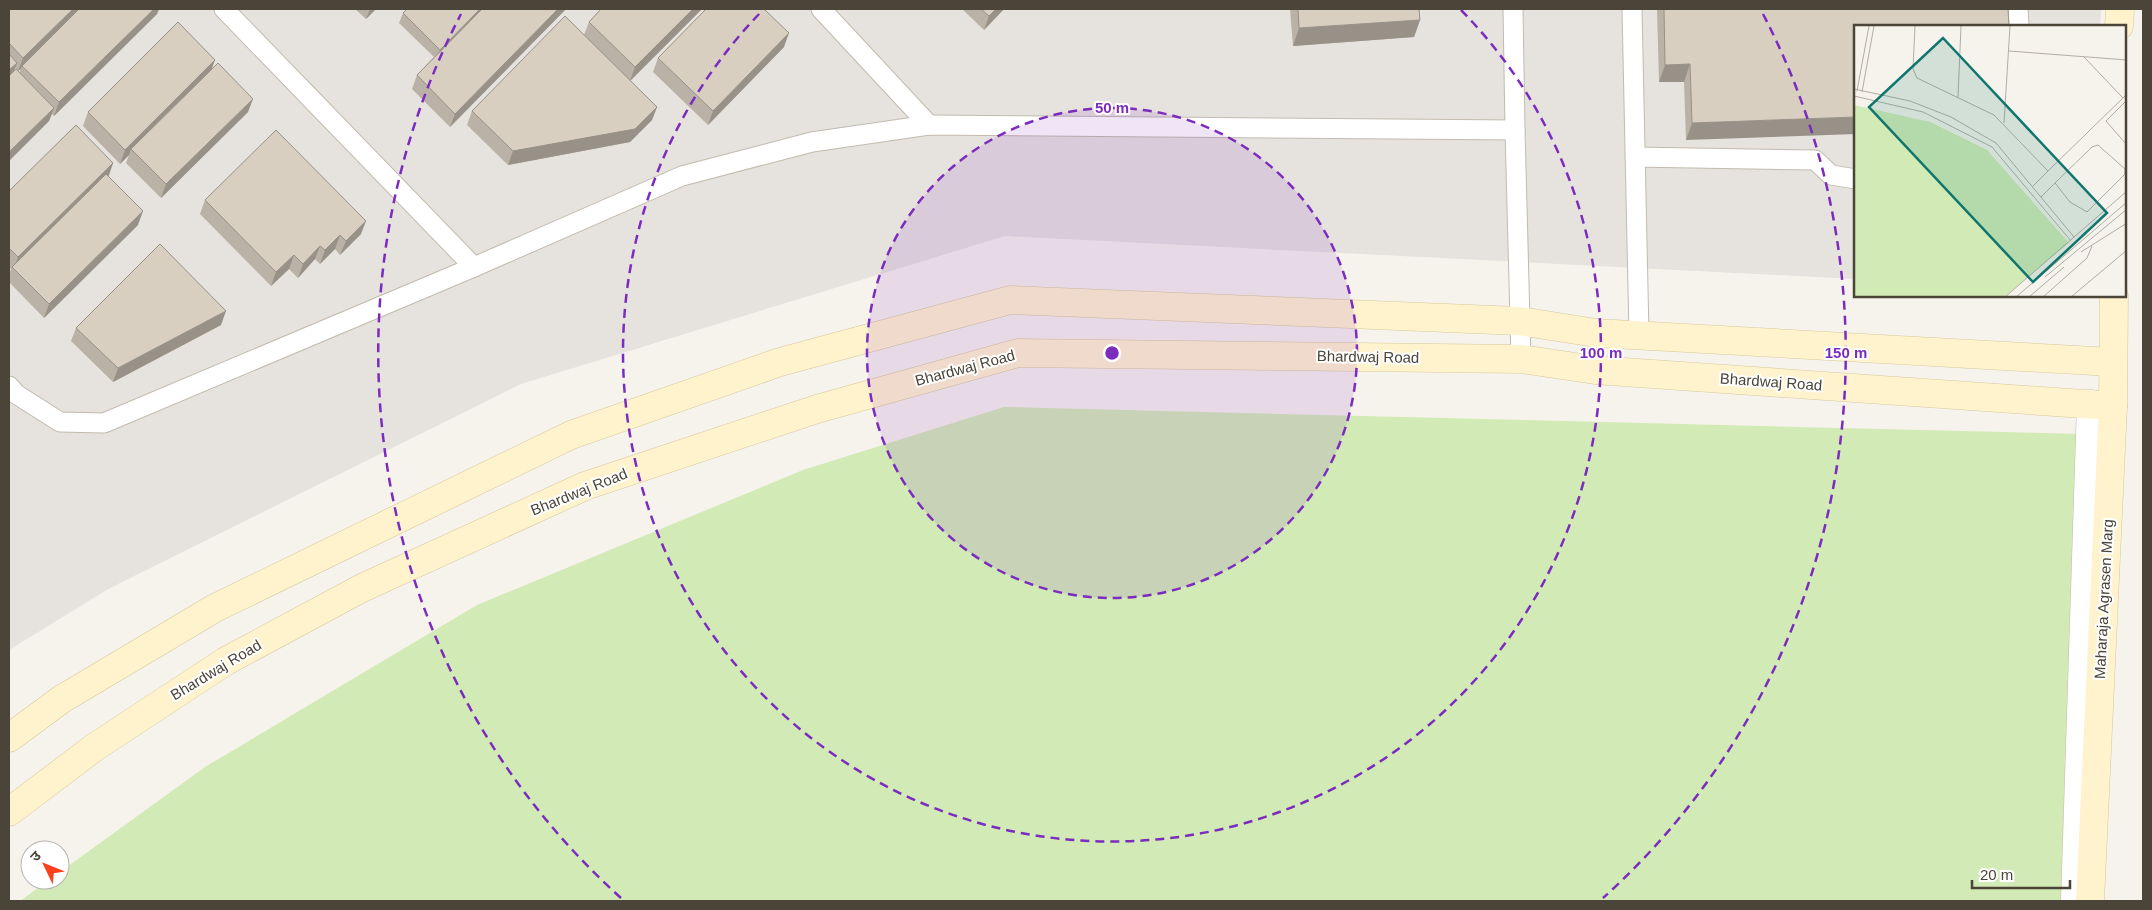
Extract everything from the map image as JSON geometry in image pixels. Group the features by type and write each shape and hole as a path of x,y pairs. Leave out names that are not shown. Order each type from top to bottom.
{"street":[{"path":"2120,9 2120,25"},
{"name":"Maharaja Agrasen Marg","path":"2090,901 2102,405 2112,362 2114,298"},
{"path":"9,738 62,700 215,608 572,435 780,362 1010,300 1519,321 1596,333 2112,362"},
{"name":"Bhardwaj Road","path":"9,812 95,747 226,661 362,588 586,486 817,410 1018,353 1520,359 1595,370 2102,405"},
{"path":"2075,901 2102,405"}],"lane":[{"path":"224,9 474,267"},
{"path":"821,9 929,125"},
{"path":"1512,9 1520,359"},
{"path":"1632,9 1639,335"},
{"path":"2018,9 2019,25"},
{"path":"9,386 16,394 60,422 104,423 474,267 682,176 812,142 929,125 1516,130"},
{"path":"1635,157 1815,160 1830,175 1854,179"}],"shaded area":[{"path":"9,9 2101,9 2100,25 1854,25 1854,279 1005,236 521,384 110,588 9,650"}],"green space":[{"path":"1004,407 2119,435 2089,901 20,901 35,890 70,890 70,865 205,767 477,605 803,470"}],"building":[{"path":"9,9 73,9 23,58 9,43"},
{"path":"79,9 154,9 59,102 22,66"},
{"path":"407,9 480,9 440,50 403,13"},
{"path":"482,9 558,9 455,114 417,75"},
{"path":"601,9 693,9 635,67 589,22"},
{"path":"706,9 764,9 789,33 713,111 658,58"},
{"path":"981,9 996,9 989,16"},
{"path":"1298,9 1419,9 1420,20 1299,28"},
{"path":"1664,9 2008,9 2009,25 1854,25 1854,117 1692,123 1690,64 1665,65"},
{"path":"565,16 657,107 635,129 513,151 472,111"},
{"path":"178,22 215,60 125,150 88,112"},
{"path":"9,54 17,63 9,70"},
{"path":"218,63 253,99 166,184 131,149"},
{"path":"16,69 54,108 9,152 9,76"},
{"path":"76,125 113,163 18,257 9,248 9,191"},
{"path":"276,130 366,221 346,241 340,235 325,250 320,246 303,264 294,255 276,272 205,200"},
{"path":"106,174 143,211 49,304 12,267"},
{"path":"160,244 226,311 118,368 76,328"}]}
